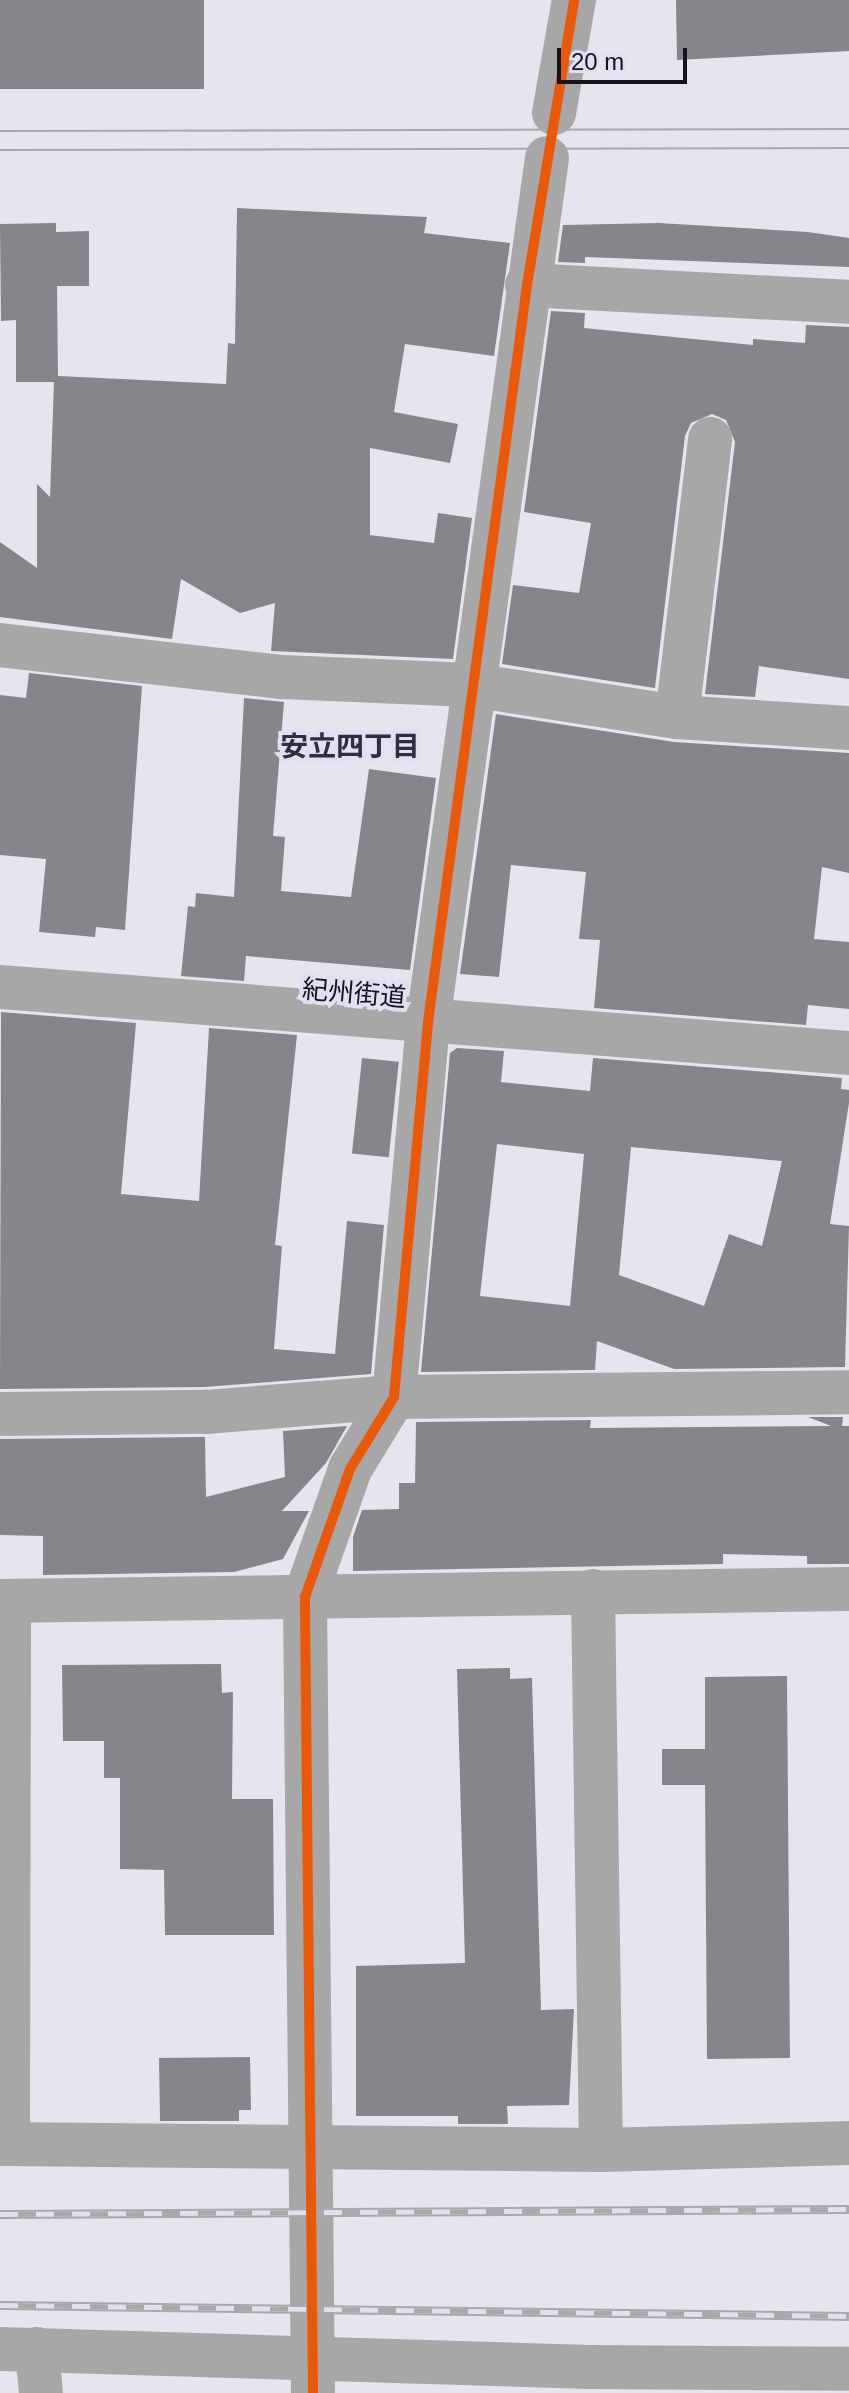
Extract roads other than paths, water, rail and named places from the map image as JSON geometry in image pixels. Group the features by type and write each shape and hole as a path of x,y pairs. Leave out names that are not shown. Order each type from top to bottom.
{"street":[{"path":"554,113 574,0"},
{"path":"311,2376 305,1597 350,1469 394,1397 428,1022 527,285 547,158"},
{"path":"527,285 849,302"},
{"path":"677,717 710,439"},
{"path":"0,645 282,677 472,685 677,717 849,728"},
{"name":"紀州街道","path":"0,987 849,1053"},
{"path":"0,1414 206,1412 394,1397 849,1392"},
{"path":"849,1589 4,1601 4,2144 601,2150 849,2143"},
{"path":"593,1591 601,2150"},
{"path":"19,2349 311,2376 591,2380 849,2369"},
{"path":"19,2349 41,2393"}],"tram line":[{"path":"0,131 849,129"},
{"path":"0,150 849,148"}],"railway":[{"path":"0,2214 849,2209"},
{"path":"0,2305 849,2316"}],"district":[{"name":"安立四丁目","path":"350,747"}]}
